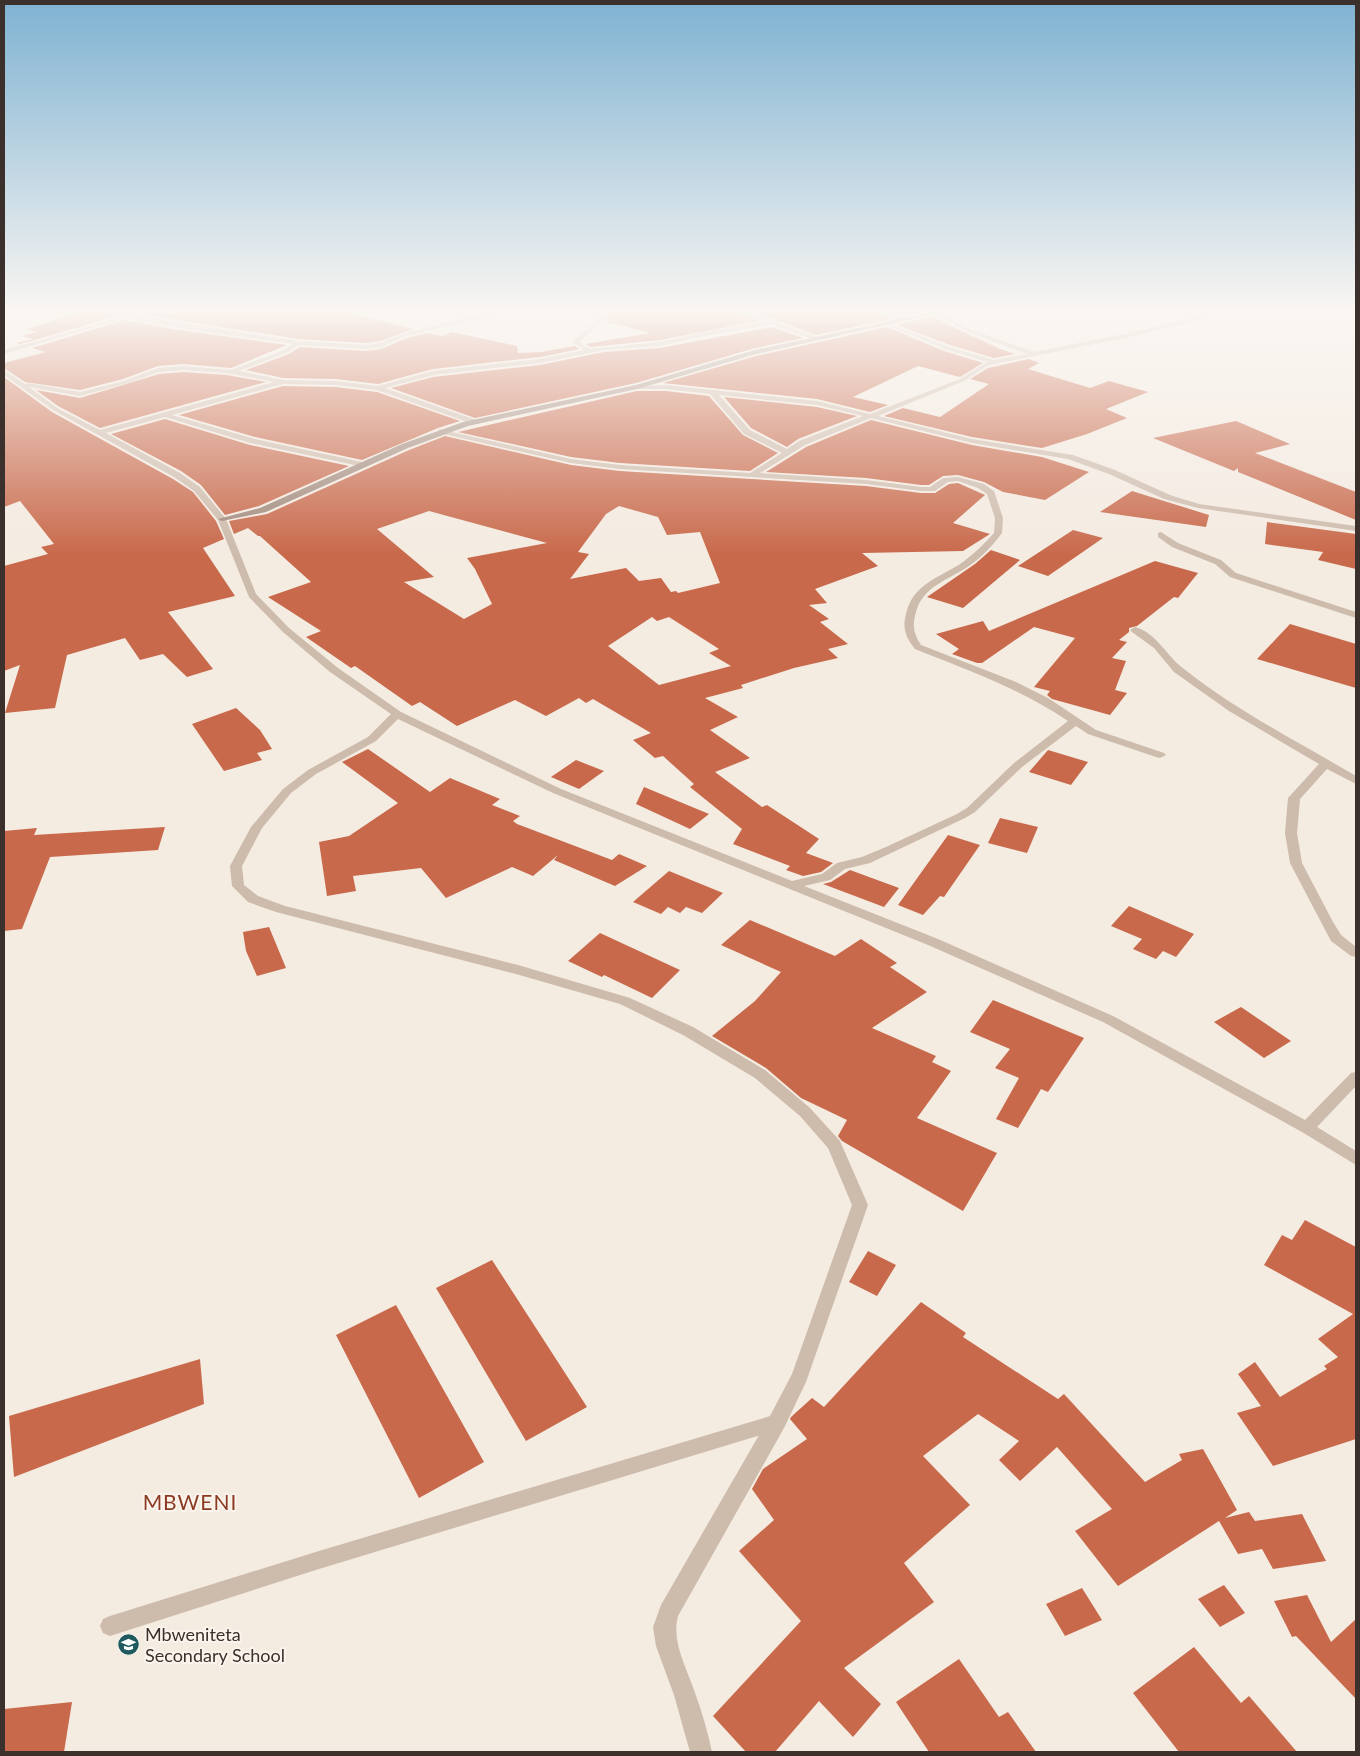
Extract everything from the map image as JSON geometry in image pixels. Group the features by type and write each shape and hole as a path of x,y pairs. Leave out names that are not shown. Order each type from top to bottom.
{"street":[{"path":"31,391 55,409 177,475 197,489 222,519 252,595 286,630 327,664 397,714 557,791 933,942 1108,1019 1308,1128 1356,1159"},
{"path":"54,391 80,394 92,391"},
{"path":"99,433 249,391"},
{"path":"386,391 473,422"},
{"path":"222,519 263,510 442,431 473,422 619,391"},
{"path":"711,391 785,398 873,416 972,441 1070,457 1112,472 1168,497 1198,506 1356,528"},
{"path":"711,391 722,401 747,432 786,452"},
{"path":"750,476 786,452 819,436 935,391"},
{"path":"162,414 253,442 364,465"},
{"path":"442,431 583,463 750,476 866,482 922,489 932,489 946,480 958,479 981,486 991,493 999,518 998,533 964,565 924,588 912,601 908,623 909,636 918,647 1012,684 1036,696 1092,732 1160,755"},
{"path":"1161,535 1176,545 1218,562 1233,575 1356,615"},
{"path":"1136,630 1157,646 1178,670 1233,710 1356,781"},
{"path":"397,714 372,739 312,772 287,791 258,827 236,866 238,886 253,898 281,909 518,970 625,1001 688,1031 760,1074 805,1112 834,1146 860,1205 800,1376 777,1422 668,1612 664,1627 667,1646 685,1695 701,1752"},
{"path":"790,885 826,877 841,866 866,860 890,850 961,816 971,810 1006,776 1074,722"},
{"path":"1325,764 1294,798 1291,833 1296,863 1326,922 1336,938 1356,954"},
{"path":"1308,1128 1356,1077"}],"lane":[{"path":"110,1626 319,1560 777,1422"}],"building":[{"path":"4,391 23,391 52,412 193,492 216,521 224,539 203,548 235,596 168,612 213,669 187,677 163,654 140,660 125,638 67,655 55,708 5,713 20,665 4,671 4,566 48,554 41,547 54,544 20,501 4,507"},
{"path":"37,391 80,398 103,391 234,391 100,428 58,406"},
{"path":"265,391 368,391 377,392 460,421 438,428 362,460 255,437 179,415"},
{"path":"399,391 599,391 475,418"},
{"path":"637,391 666,391 709,396 743,435 778,453 750,471 620,463 571,457 458,432"},
{"path":"739,391 866,391 853,397 888,405 870,412 817,399"},
{"path":"979,391 1148,392 1106,409 1127,418 1087,434 1042,448 972,437 884,416 903,408 940,417"},
{"path":"724,397 817,407 857,416 798,439 787,447 751,428"},
{"path":"165,419 250,445 349,466 259,506 225,515 201,485 181,471 111,434"},
{"path":"871,420 972,445 1042,457 1089,472 1045,500 1003,492 984,482 958,475 943,476 929,485 921,485 866,478 766,472 806,447"},
{"path":"1236,421 1290,444 1255,453 1356,492 1356,520 1238,472 1238,468 1234,471 1153,438"},
{"path":"445,436 571,465 620,471 866,486 921,493 935,493 949,484 958,483 985,495 953,523 990,534 963,551 862,553 878,566 815,589 827,603 809,605 829,619 820,622 848,644 828,649 838,658 794,668 741,685 743,688 705,698 738,717 710,730 750,758 715,772 762,807 767,805 819,839 806,853 833,863 821,872 803,876 786,870 790,866 733,844 742,829 690,787 694,784 663,756 655,758 633,740 651,733 593,699 586,703 579,698 546,716 515,700 457,726 420,702 412,706 355,666 351,668 306,637 321,631 268,597 311,582 260,536 248,528 234,534 229,521 267,514 409,450","holes":["619,506 658,517 667,535 700,532 720,583 678,593 676,591 671,592 661,578 639,581 626,568 570,579 589,554 578,552 606,514","429,511 547,543 467,558 475,569 492,604 464,619 404,582 434,577 377,529","652,617 657,621 669,617 719,649 709,653 731,666 659,685 608,646"]},
{"path":"1132,491 1209,515 1206,527 1100,512"},
{"path":"1267,522 1356,534 1356,569 1318,560 1323,552 1265,544"},
{"path":"1073,530 1103,538 1048,576 1018,566"},
{"path":"991,550 1020,560 963,608 927,597 975,564"},
{"path":"1155,561 1198,573 1178,598 1174,597 1137,626 1129,628 1129,632 1119,640 1127,642 1112,658 1126,661 1115,690 1127,693 1110,715 1052,699 1047,695 1050,691 1034,687 1075,638 1034,627 982,663 977,663 952,654 959,649 936,634 983,621 989,631"},
{"path":"1290,624 1356,644 1356,688 1257,659"},
{"path":"236,708 260,730 272,749 257,753 262,760 224,771 192,724"},
{"path":"368,749 430,792 450,778 500,799 492,805 520,816 513,821 517,824 612,860 619,854 647,866 615,886 554,860 558,855 533,876 512,867 446,898 421,868 353,876 356,891 327,896 319,842 349,836 398,803 342,762"},
{"path":"1048,750 1088,762 1071,785 1029,772"},
{"path":"576,760 604,771 579,789 551,777"},
{"path":"644,787 709,814 690,829 636,804"},
{"path":"1000,818 1038,827 1027,853 988,843"},
{"path":"165,827 158,850 50,857 22,929 4,931 4,831 37,828 34,835"},
{"path":"948,835 980,845 944,897 940,896 923,915 898,905"},
{"path":"850,870 899,888 884,907 823,884 831,882"},
{"path":"669,871 723,893 702,913 686,907 680,913 668,907 661,914 633,902"},
{"path":"1129,906 1194,934 1176,957 1163,951 1156,959 1133,949 1142,939 1111,926"},
{"path":"750,920 835,956 861,939 897,963 890,967 927,992 872,1028 936,1056 932,1062 951,1071 917,1118 997,1153 963,1211 842,1141 838,1136 847,1120 801,1098 766,1068 712,1036 755,1001 781,972 721,945"},
{"path":"269,927 286,968 257,976 246,951 243,932"},
{"path":"600,933 680,970 652,998 604,975 602,977 568,961"},
{"path":"993,1000 1084,1038 1048,1092 1041,1089 1018,1128 996,1119 1019,1078 995,1068 1010,1049 970,1032"},
{"path":"1241,1007 1291,1041 1264,1058 1214,1022"},
{"path":"1305,1220 1356,1247 1356,1439 1273,1466 1237,1413 1261,1406 1238,1374 1255,1362 1280,1397 1327,1369 1324,1366 1338,1357 1318,1339 1353,1314 1264,1265 1282,1235 1292,1240"},
{"path":"868,1251 896,1265 877,1296 849,1282"},
{"path":"492,1260 587,1407 526,1441 436,1288"},
{"path":"921,1302 966,1333 963,1337 1058,1399 1064,1394 1145,1482 1182,1460 1179,1454 1203,1449 1237,1510 1225,1518 1249,1512 1255,1521 1302,1514 1326,1561 1273,1569 1262,1549 1238,1554 1219,1521 1118,1586 1075,1531 1112,1509 1057,1447 1020,1481 999,1460 1019,1441 978,1414 923,1456 970,1505 904,1563 934,1602 844,1668 881,1704 853,1737 819,1701 775,1752 746,1752 713,1716 801,1621 739,1551 774,1520 752,1489 763,1469 807,1439 790,1419 791,1417 812,1398 824,1407"},
{"path":"396,1305 484,1462 419,1498 336,1335"},
{"path":"200,1359 204,1404 14,1477 9,1416"},
{"path":"1224,1585 1245,1613 1220,1627 1198,1599"},
{"path":"1082,1588 1102,1620 1065,1636 1046,1604"},
{"path":"1307,1595 1331,1642 1356,1619 1356,1699 1296,1636 1292,1637 1274,1601"},
{"path":"1194,1647 1241,1703 1249,1696 1297,1752 1179,1752 1133,1693"},
{"path":"959,1659 999,1717 1008,1712 1036,1752 929,1752 896,1702"},
{"path":"72,1702 64,1752 4,1752 4,1709"}],"place":[{"name":"Mbweniteta Secondary School","path":"129,1644"}],"district":[{"name":"MBWENI","path":"190,1501"}]}
